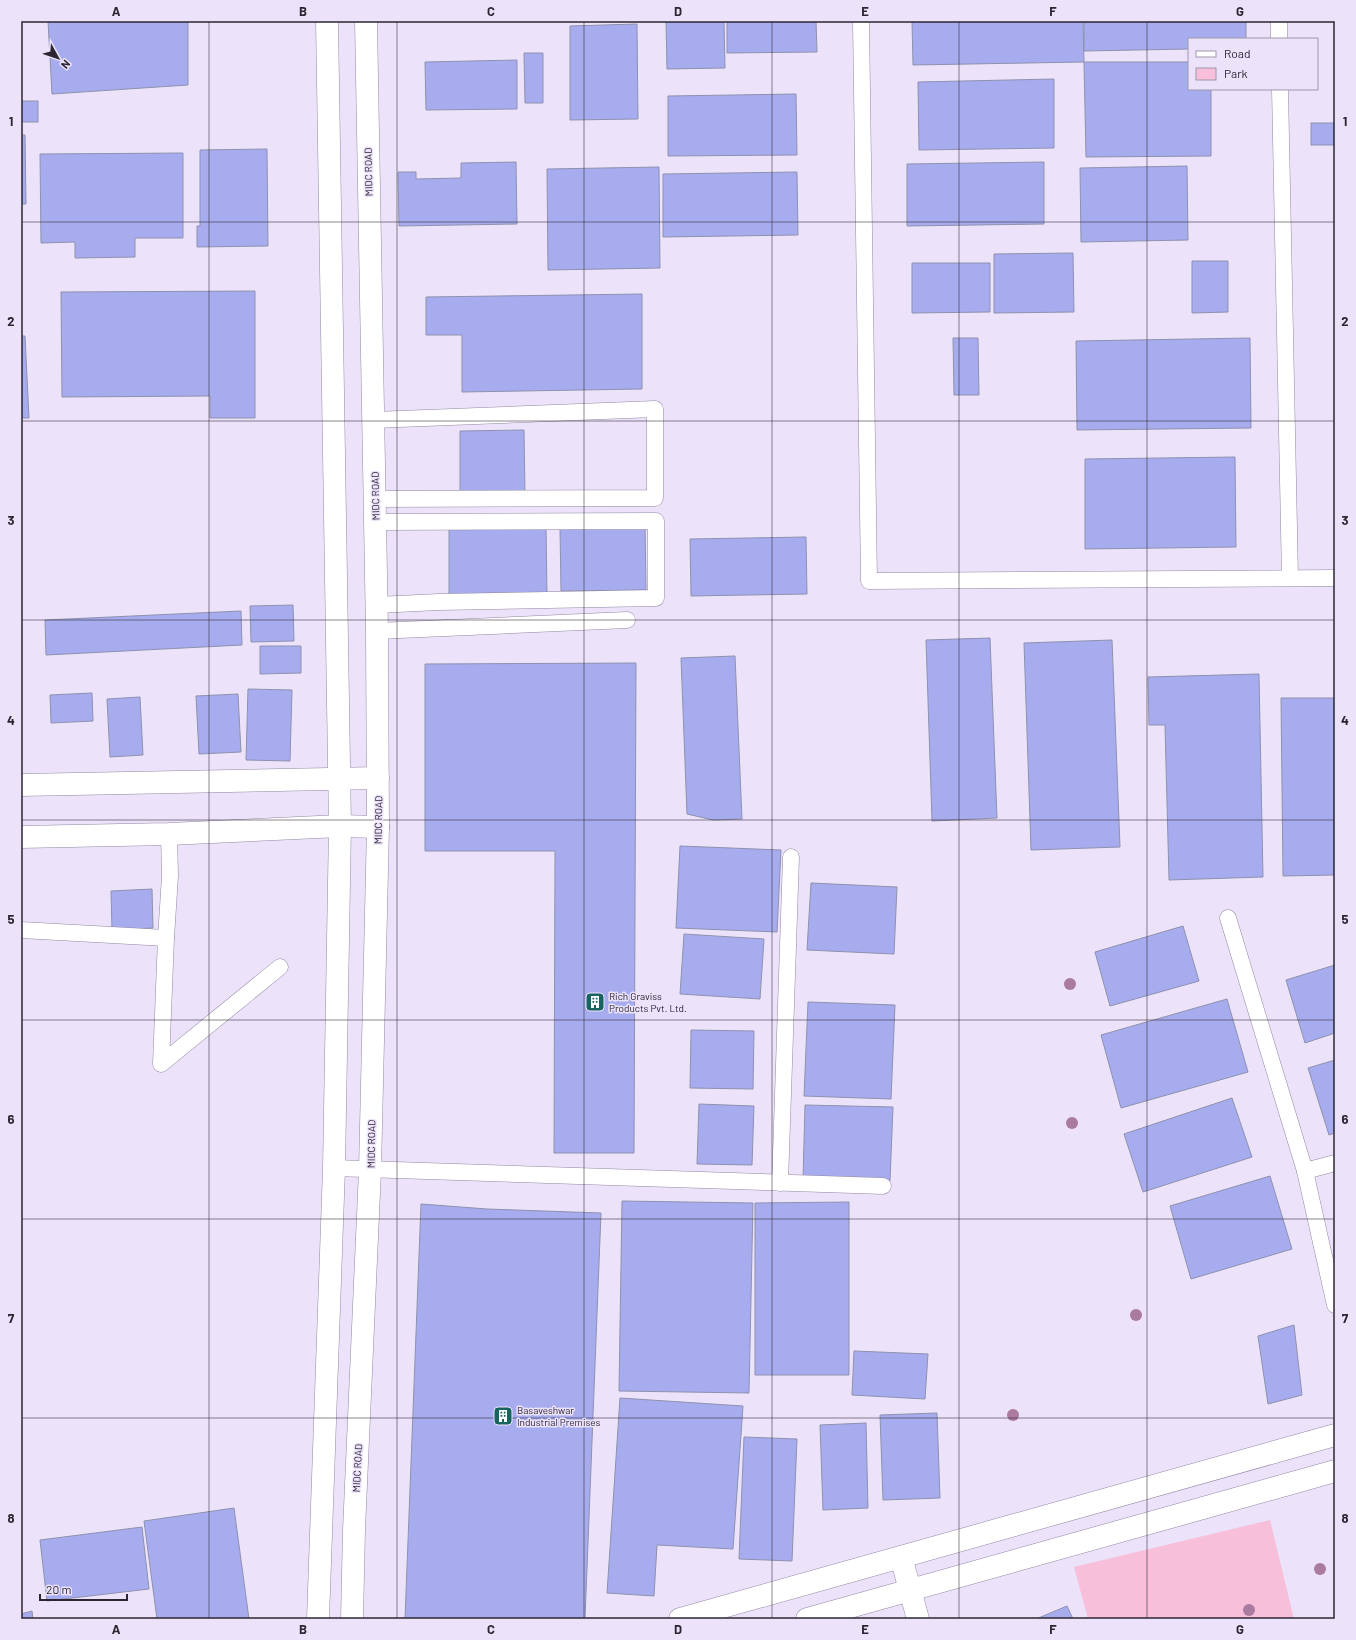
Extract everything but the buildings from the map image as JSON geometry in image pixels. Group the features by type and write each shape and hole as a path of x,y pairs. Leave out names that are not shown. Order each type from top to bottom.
{"main road":[{"path":"318,1619 334,1168 340,826 338,779 327,21"},
{"name":"MIDC ROAD","path":"352,1619 354,1530 370,1170 378,827 377,605 366,21"},
{"path":"21,785 378,778"},
{"path":"21,836 169,834 340,826 378,827"},
{"path":"680,1619 1335,1435"},
{"path":"807,1619 1335,1471"},
{"path":"321,1530 354,1530"},
{"path":"900,1557 918,1619"}],"lane":[{"path":"861,21 869,581 1335,578"},
{"path":"1279,21 1279,38"},
{"path":"1280,90 1290,578"},
{"path":"373,420 655,409 655,498 375,499"},
{"path":"375,522 656,521 656,598 439,602 377,605"},
{"path":"377,630 627,620"},
{"path":"169,834 170,876 161,1064 280,967"},
{"path":"780,1183 791,857"},
{"path":"1228,918 1305,1171 1335,1305"},
{"path":"21,930 166,938"},
{"path":"1305,1171 1335,1163"},
{"path":"334,1168 883,1186"}],"green space":[{"path":"1270,1520 1294,1619 1088,1619 1074,1567"}],"place":[{"name":"Rich Graviss Products Pvt. Ltd.","path":"595,1002"},
{"name":"Basaveshwar Industrial Premises","path":"503,1416"}]}
